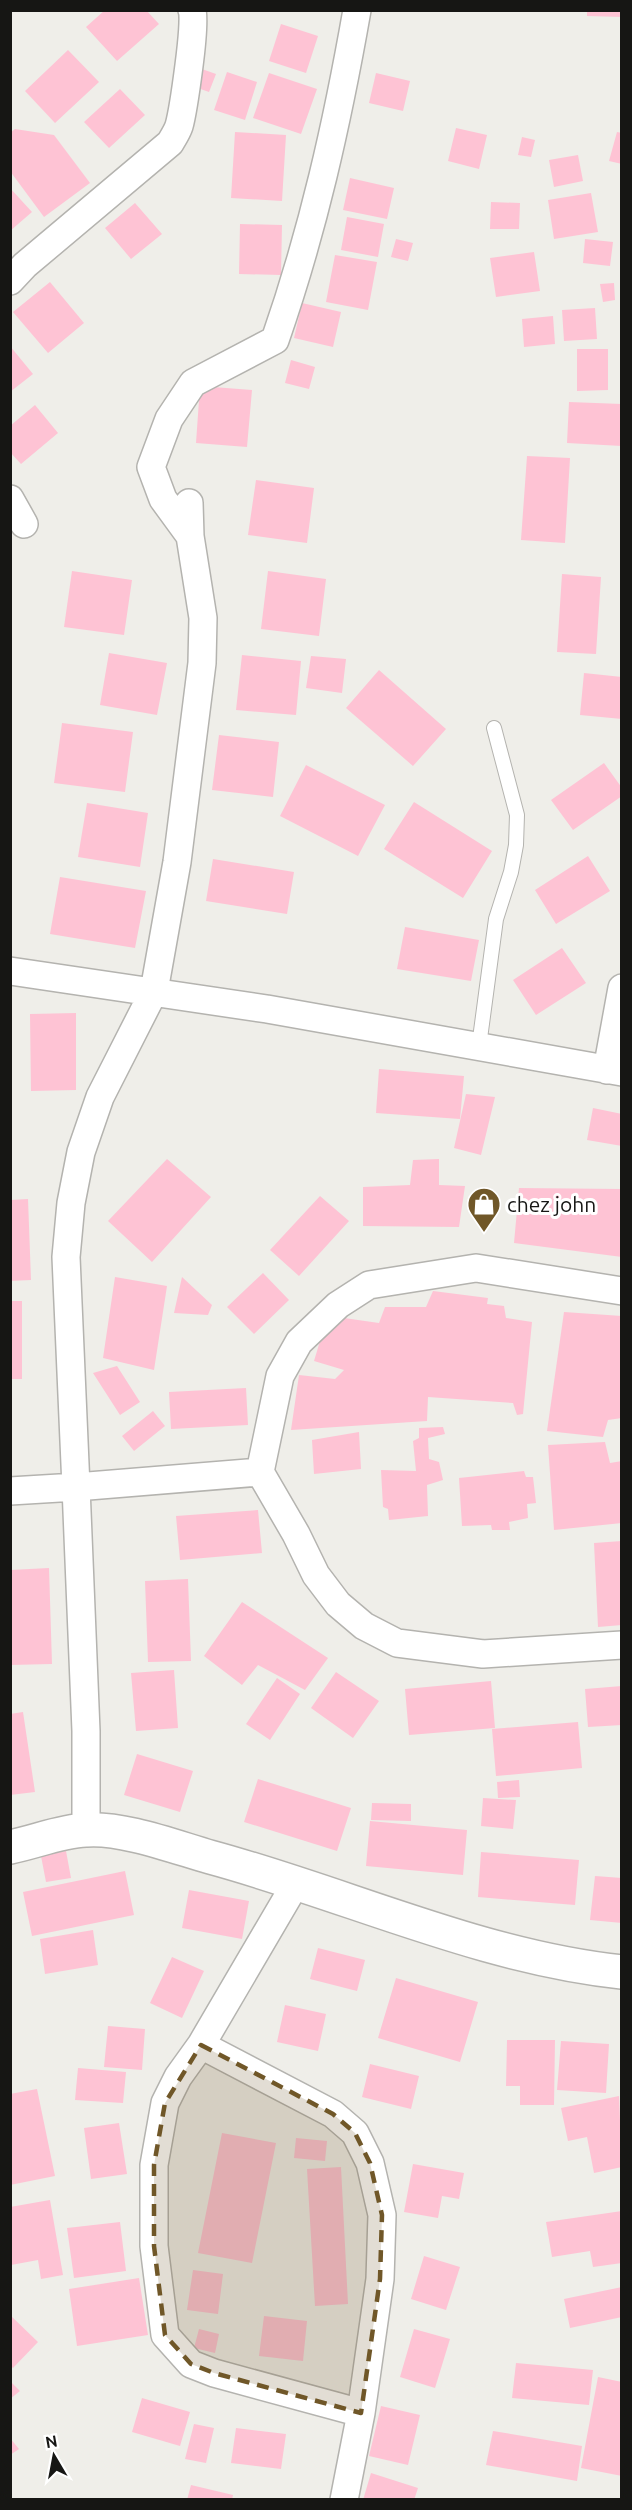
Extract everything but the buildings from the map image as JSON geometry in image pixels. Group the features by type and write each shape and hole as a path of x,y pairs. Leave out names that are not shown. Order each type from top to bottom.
{"street":[{"path":"10,281 25,265 160,154 170,143 179,126 193,34 195,16 192,10"},
{"path":"190,537 163,499 151,467 169,419 193,382 276,340 298,276 335,133 357,10"},
{"path":"10,499 24,524"},
{"path":"86,1830 86,1731 66,1257 70,1203 81,1152 100,1097 154,991 177,862 202,663 203,618 190,537 189,503"},
{"path":"10,971 154,991 614,1071 621,988"},
{"path":"621,1291 477,1268 369,1285 338,1305 298,1342 280,1376 260,1472 296,1534 316,1575 338,1604 364,1626 397,1643 483,1654 621,1645"},
{"path":"10,1491 260,1472"},
{"path":"10,1847 86,1830 135,1836 296,1882 493,1946 568,1966 621,1972"},
{"path":"296,1882 201,2045 178,2077 165,2103 154,2165 154,2246 165,2335 191,2364 214,2373 361,2412"},
{"path":"201,2045 333,2114 355,2133 370,2163 382,2215 380,2278 361,2412 344,2499"}],"lane":[{"path":"479,1046 496,919 511,872 516,845 517,814 494,728"}],"highlighted area":[{"path":"201,2045 333,2114 355,2133 370,2163 382,2215 380,2279 361,2413 214,2373 191,2364 165,2335 154,2246 154,2165 165,2103"}],"place":[{"name":"chez john","path":"484,1233"}]}
